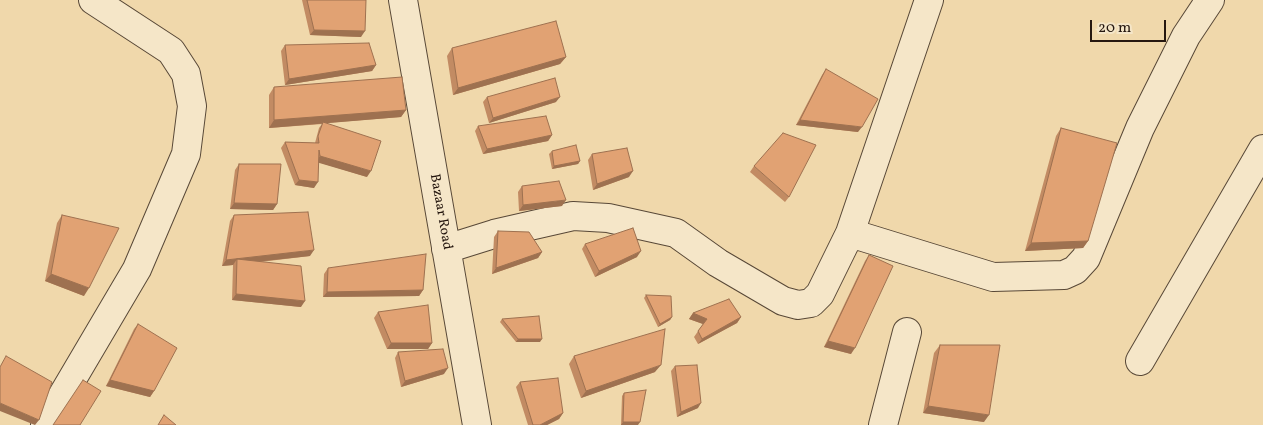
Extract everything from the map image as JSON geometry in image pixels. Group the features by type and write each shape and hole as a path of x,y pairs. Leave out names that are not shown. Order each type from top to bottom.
{"street":[{"path":"45,425 137,269 186,154 192,106 186,74 171,51 93,0"},
{"name":"Bazaar Road","path":"403,0 477,425"},
{"path":"446,249 494,234 573,216 608,218 676,232 718,263 783,301 798,305 811,302 820,294 850,233 929,0"},
{"path":"850,233 993,277 1064,274 1075,270 1086,258 1140,128 1186,36 1210,0"},
{"path":"1140,361 1263,149"},
{"path":"883,425 907,332"}],"building":[{"path":"307,0 366,0 365,31 314,30"},
{"path":"556,21 566,57 458,88 452,48"},
{"path":"369,43 376,65 289,79 285,45"},
{"path":"826,69 878,99 862,127 800,120"},
{"path":"402,77 406,110 274,120 274,87"},
{"path":"555,78 560,97 493,118 487,97"},
{"path":"546,116 552,135 487,149 478,126"},
{"path":"323,122 381,141 371,171 320,156 319,150 318,182 299,180 285,142 319,143 318,136"},
{"path":"1061,128 1117,143 1088,241 1031,243"},
{"path":"783,133 816,145 789,197 754,166"},
{"path":"576,145 580,161 554,166 552,151"},
{"path":"627,148 633,171 597,184 592,154"},
{"path":"239,164 281,164 277,204 234,203"},
{"path":"559,181 566,200 523,205 522,186"},
{"path":"308,212 314,250 226,260 234,215"},
{"path":"62,215 119,228 89,288 51,274"},
{"path":"633,228 641,251 599,271 585,244"},
{"path":"498,231 529,232 542,252 496,268"},
{"path":"426,254 423,290 327,292 328,268"},
{"path":"869,255 893,266 855,348 828,341"},
{"path":"237,259 301,266 305,301 236,294"},
{"path":"646,295 671,296 672,317 660,324"},
{"path":"729,299 741,317 702,339 698,331 707,319 693,313"},
{"path":"428,305 432,343 391,343 378,312"},
{"path":"539,316 542,339 518,339 502,319"},
{"path":"138,324 177,348 154,391 110,380"},
{"path":"665,329 661,365 586,391 574,356"},
{"path":"940,345 1000,345 989,415 928,406"},
{"path":"443,349 448,368 405,381 398,352"},
{"path":"6,356 52,382 39,420 0,403 0,367"},
{"path":"697,365 701,403 681,412 675,366"},
{"path":"558,378 563,413 540,425 533,425 520,382"},
{"path":"83,380 101,391 80,425 53,425"},
{"path":"646,390 640,422 623,422 624,393"},
{"path":"164,415 176,425 158,425"}]}
